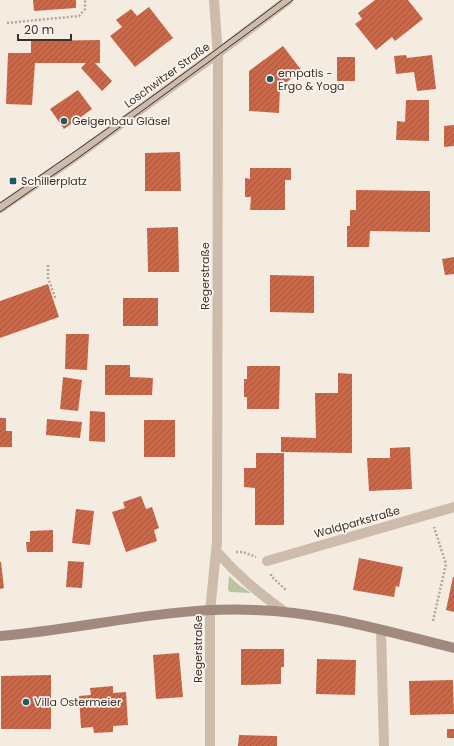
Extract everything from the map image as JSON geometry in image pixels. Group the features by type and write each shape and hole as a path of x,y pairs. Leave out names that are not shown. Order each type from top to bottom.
{"main road":[{"path":"0,636 172,614 255,610 308,614 454,648"}],"street":[{"name":"Regerstraße","path":"210,746 210,611 217,552 218,53 214,0"},
{"name":"Loschwitzer Straße","path":"0,208 76,156 218,53 288,0"},
{"name":"Waldparkstraße","path":"267,561 454,507"},
{"path":"217,552 249,585 285,612"},
{"path":"381,630 384,746"}],"path":[{"path":"7,23 79,16 85,9 85,0"},
{"path":"48,265 48,278 55,297 52,298"},
{"path":"430,514 446,564 434,621"},
{"path":"217,552 244,552 267,561 272,576 286,590"}],"green space":[{"path":"229,576 251,593 230,592 228,590"}],"building":[{"path":"33,0 76,0 76,8 34,11"},
{"path":"375,0 408,0 423,19 395,41 392,37 376,50 355,24 362,19 358,13"},
{"path":"149,7 173,38 135,67 110,36 122,27 116,20 131,9 137,16"},
{"path":"100,40 100,63 95,63 112,81 102,91 81,68 86,63 35,63 32,105 6,104 8,53 31,53 31,41"},
{"name":"empatis - Ergo & Yoga","path":"283,46 302,71 280,87 279,113 249,111 249,71"},
{"path":"406,55 407,58 432,55 436,89 417,91 414,72 396,74 394,56"},
{"path":"337,57 355,57 355,81 337,81"},
{"path":"78,90 92,109 64,129 50,109"},
{"path":"406,100 429,100 429,141 396,140 397,121 405,122"},
{"path":"454,125 454,146 444,147 444,126"},
{"path":"180,152 181,191 145,191 145,153"},
{"path":"250,168 291,168 291,180 285,180 285,210 250,210 251,197 245,197 245,178 250,179"},
{"path":"356,190 430,191 430,232 370,231 369,247 347,247 347,226 350,226 350,210 356,210"},
{"path":"178,227 179,272 148,272 147,228"},
{"path":"454,257 454,274 445,275 442,259"},
{"path":"270,275 314,276 314,313 270,312"},
{"path":"48,284 59,317 0,338 0,301"},
{"path":"123,298 158,298 158,326 123,326"},
{"path":"66,334 89,334 87,370 65,369"},
{"path":"105,365 130,365 130,377 153,378 152,395 105,395"},
{"path":"247,366 280,366 279,409 247,409 247,397 244,397 244,379 247,379"},
{"path":"338,373 352,374 352,453 281,452 281,437 316,438 315,393 338,393"},
{"path":"63,377 82,380 78,411 60,409"},
{"path":"90,411 105,412 105,442 89,441"},
{"path":"0,418 6,418 6,431 12,431 12,447 0,447"},
{"path":"47,419 82,422 80,438 46,435"},
{"path":"144,420 175,420 175,457 144,457"},
{"path":"410,447 412,489 369,491 367,458 390,458 390,448"},
{"path":"256,453 284,453 284,525 255,525 255,488 244,487 244,468 256,468"},
{"path":"141,496 146,509 152,507 159,528 154,530 157,541 126,552 112,512 125,508 123,502"},
{"path":"76,509 94,511 90,545 72,543"},
{"path":"53,530 53,552 27,552 26,542 30,542 30,531"},
{"path":"359,558 403,567 399,587 396,586 394,597 353,590"},
{"path":"68,561 84,562 82,588 66,587"},
{"path":"0,562 4,588 0,589"},
{"path":"454,577 454,612 446,610"},
{"path":"241,649 284,649 284,667 281,667 281,684 241,685"},
{"path":"179,653 183,697 156,699 153,655"},
{"path":"317,659 356,660 355,695 316,694"},
{"name":"Villa Ostermeier","path":"51,675 51,729 1,729 1,676"},
{"path":"453,680 454,714 410,715 409,681"},
{"path":"113,686 113,693 126,692 128,725 113,726 113,732 94,733 93,727 81,728 79,696 91,695 90,688"},
{"path":"447,729 454,729 454,738 447,738"},
{"path":"239,735 277,736 277,746 238,746"}],"tram line":[{"path":"0,203 72,154 282,0"},
{"path":"0,212 78,158 293,0"}],"place":[{"name":"empatis - Ergo & Yoga","path":"270,79"},
{"name":"Geigenbau Gläsel","path":"64,121"},
{"name":"Schillerplatz","path":"13,181"},
{"name":"Villa Ostermeier","path":"26,702"}]}
